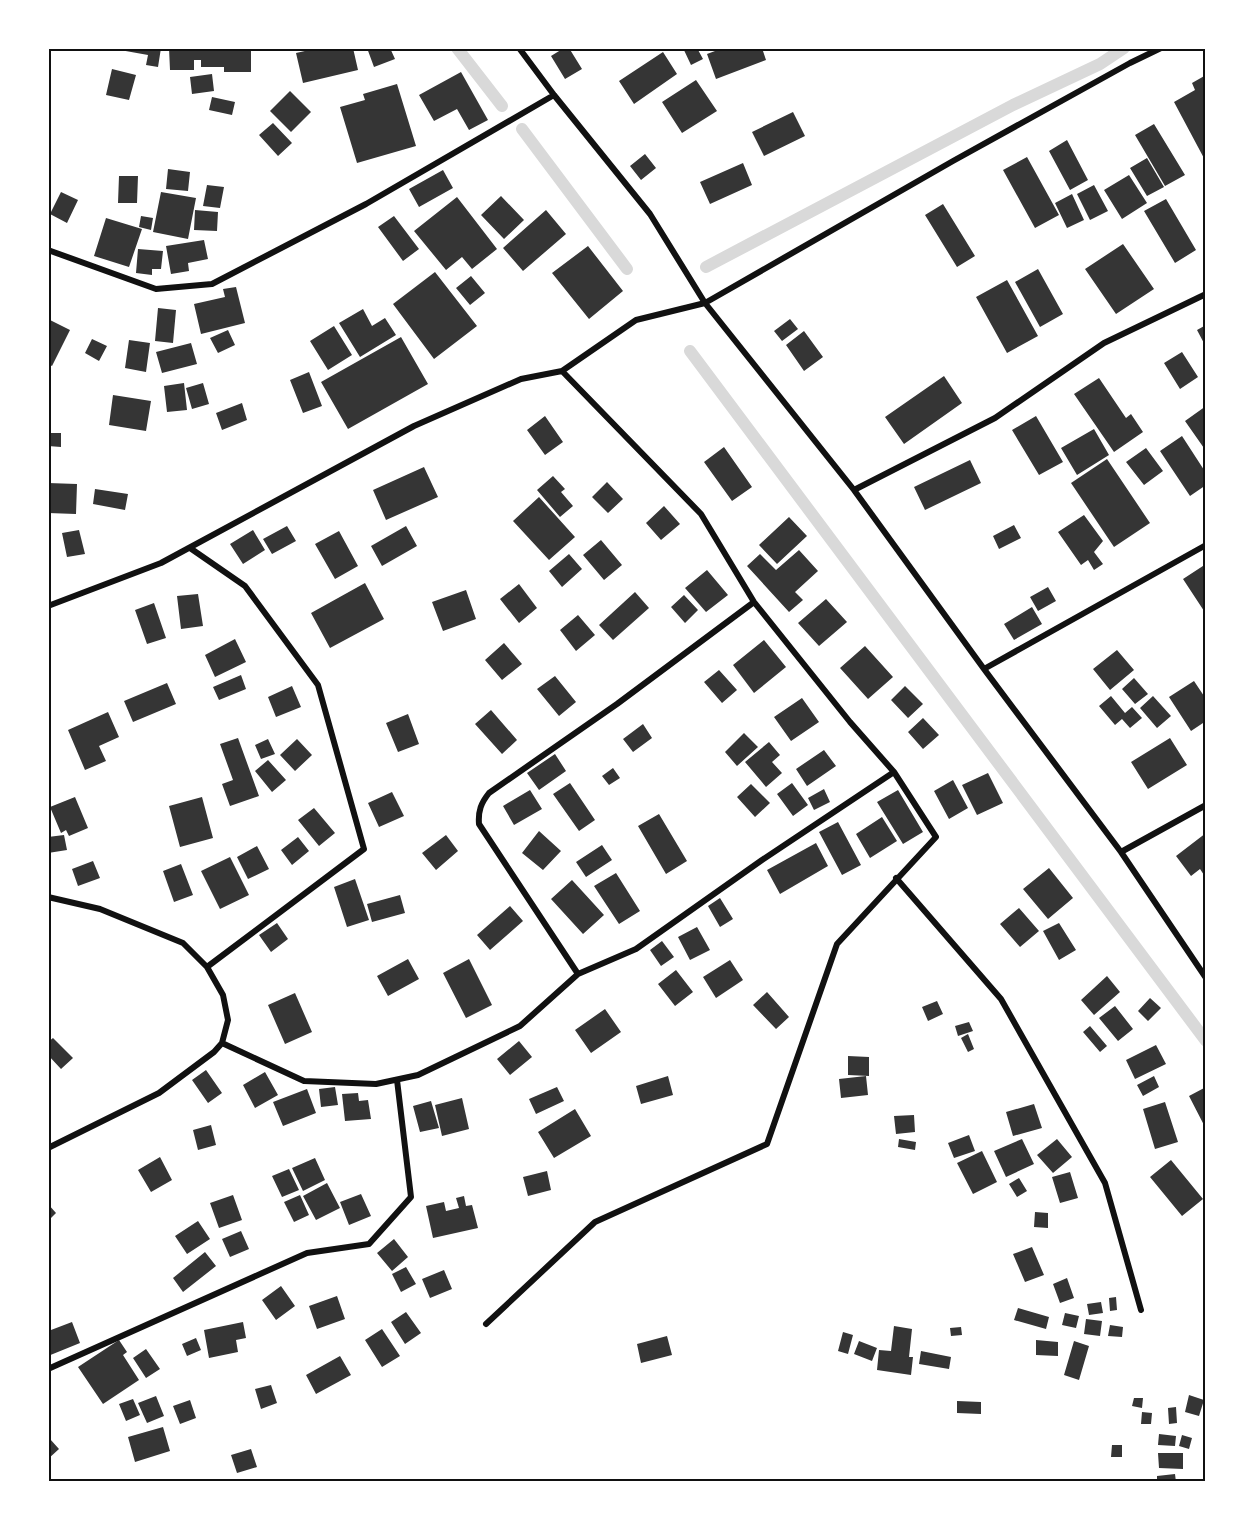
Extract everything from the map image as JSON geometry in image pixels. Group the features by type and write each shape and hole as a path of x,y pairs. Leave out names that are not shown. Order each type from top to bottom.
{"street":[{"path":"519,48 650,214 705,303 854,490 1121,852 1206,978"},
{"path":"48,606 161,563 414,426 521,379 562,371 636,320 705,303 963,155 1161,48"},
{"path":"48,250 156,289 212,284 366,204 554,95"},
{"path":"854,490 995,418 1104,343 1206,294"},
{"path":"486,1324 595,1222 767,1144 837,944 936,837 894,772 850,722 754,602 701,514 562,371"},
{"path":"984,669 1206,545"},
{"path":"189,548 245,586 318,684 364,849 207,966"},
{"path":"578,974 480,824 479,812 482,802 489,793 616,705 754,602"},
{"path":"222,1044 304,1082 376,1084 418,1075 520,1026 578,974 636,949 762,860 894,772"},
{"path":"1121,852 1206,805"},
{"path":"896,878 1001,999 1105,1183 1141,1310"},
{"path":"48,897 100,909 183,943 207,966 223,995 228,1020 222,1044 159,1093 48,1148"},
{"path":"48,1369 307,1253 369,1244 411,1197 397,1080"}],"building":[{"path":"121,48 161,48 158,67 146,65 148,55 120,50"},
{"path":"169,48 251,48 251,72 224,72 224,67 201,67 201,60 194,60 194,70 170,70"},
{"path":"318,48 353,48 358,70 303,83 296,53"},
{"path":"367,48 390,48 395,59 374,67"},
{"path":"564,48 569,48 582,69 565,79 551,56"},
{"path":"683,48 697,48 703,59 691,65"},
{"path":"723,48 762,48 766,60 716,79 707,54"},
{"path":"663,52 677,74 634,104 619,81"},
{"path":"112,69 136,75 129,100 106,95"},
{"path":"461,72 488,120 469,130 457,109 434,121 419,95"},
{"path":"212,74 214,91 192,94 190,77"},
{"path":"1206,75 1206,162 1174,102 1195,90 1192,83"},
{"path":"696,80 717,111 682,133 662,102"},
{"path":"397,84 416,146 357,163 340,107 365,100 363,94"},
{"path":"290,91 311,112 291,132 270,111"},
{"path":"212,97 235,102 232,115 209,110"},
{"path":"793,112 805,136 764,156 752,132"},
{"path":"273,123 292,143 278,156 259,135"},
{"path":"1154,124 1185,175 1165,186 1135,135"},
{"path":"1067,140 1088,180 1070,190 1049,151"},
{"path":"645,154 656,168 641,180 630,166"},
{"path":"1027,157 1059,215 1035,228 1003,170"},
{"path":"1147,158 1164,187 1147,196 1130,168"},
{"path":"743,163 752,185 710,204 700,182"},
{"path":"168,169 190,172 188,191 166,189"},
{"path":"443,170 453,188 419,207 409,189"},
{"path":"1129,175 1147,203 1122,219 1104,190"},
{"path":"119,176 138,176 137,203 118,203"},
{"path":"207,185 224,187 220,208 203,206"},
{"path":"1094,185 1108,211 1090,220 1077,194"},
{"path":"61,192 78,200 67,223 50,214"},
{"path":"161,192 196,198 188,239 153,232"},
{"path":"1072,194 1084,220 1067,228 1055,203"},
{"path":"501,196 524,220 504,239 481,215"},
{"path":"457,197 497,249 472,269 462,257 446,270 414,231"},
{"path":"1166,199 1196,250 1175,263 1144,211"},
{"path":"943,204 975,256 957,267 925,215"},
{"path":"195,210 218,212 217,231 194,230"},
{"path":"546,210 566,234 523,271 503,248"},
{"path":"141,216 153,218 151,230 139,227"},
{"path":"394,216 419,249 403,261 378,227"},
{"path":"106,218 142,229 129,267 94,256"},
{"path":"204,240 208,259 188,263 189,271 171,274 166,246"},
{"path":"1123,244 1154,289 1116,314 1085,269"},
{"path":"588,246 623,291 589,319 552,273"},
{"path":"138,249 163,251 161,269 152,269 152,275 136,273"},
{"path":"1038,269 1063,314 1040,327 1015,282"},
{"path":"435,272 477,326 434,359 393,304"},
{"path":"471,276 485,293 470,305 456,288"},
{"path":"1007,280 1038,336 1007,353 976,297"},
{"path":"236,287 245,323 201,334 194,304 225,297 223,289"},
{"path":"158,308 176,310 173,343 155,341"},
{"path":"363,309 372,326 385,318 396,335 360,357 339,323"},
{"path":"48,319 70,330 52,366 48,364"},
{"path":"790,319 798,329 782,341 774,331"},
{"path":"1206,325 1206,347 1197,330"},
{"path":"334,326 352,355 328,370 310,341"},
{"path":"228,330 235,345 218,353 210,338"},
{"path":"804,331 823,357 804,371 786,345"},
{"path":"401,337 428,384 348,429 321,382"},
{"path":"92,339 107,346 99,361 85,353"},
{"path":"129,340 150,343 146,372 125,368"},
{"path":"191,343 197,364 162,373 156,352"},
{"path":"1182,352 1198,377 1180,389 1164,363"},
{"path":"309,372 322,406 303,413 290,380"},
{"path":"944,376 962,403 904,444 885,417"},
{"path":"1099,378 1126,418 1131,414 1143,432 1114,452 1074,394"},
{"path":"184,383 187,410 167,412 164,386"},
{"path":"203,383 209,404 192,409 186,388"},
{"path":"113,395 151,401 146,431 109,425"},
{"path":"242,403 247,420 222,430 216,413"},
{"path":"1206,406 1206,451 1185,421"},
{"path":"545,416 563,442 545,455 527,430"},
{"path":"1036,416 1063,462 1039,475 1012,430"},
{"path":"1094,429 1109,455 1077,475 1061,448"},
{"path":"48,433 61,433 61,447 48,446"},
{"path":"1182,436 1206,473 1206,485 1190,496 1160,451"},
{"path":"724,447 752,487 732,501 704,462"},
{"path":"1146,448 1163,471 1144,485 1126,462"},
{"path":"1107,459 1150,523 1114,547 1071,483"},
{"path":"970,460 981,483 925,510 914,487"},
{"path":"424,467 438,497 386,520 373,490"},
{"path":"553,476 565,489 561,492 573,506 560,517 537,490"},
{"path":"607,482 623,499 608,513 592,497"},
{"path":"48,483 77,484 76,514 48,513"},
{"path":"95,489 128,494 125,510 93,504"},
{"path":"539,497 575,537 549,560 513,521"},
{"path":"664,506 680,524 661,540 646,523"},
{"path":"1084,515 1103,541 1094,552 1103,564 1094,570 1088,560 1081,565 1058,532"},
{"path":"789,517 807,536 777,564 759,545"},
{"path":"1014,525 1021,538 999,549 993,536"},
{"path":"287,526 296,541 272,554 263,539"},
{"path":"406,526 417,546 382,566 371,546"},
{"path":"79,530 85,554 67,557 62,533"},
{"path":"253,530 265,550 243,564 230,544"},
{"path":"339,531 358,566 335,579 315,544"},
{"path":"601,540 622,565 604,580 583,555"},
{"path":"799,550 818,571 795,592 803,600 789,612 747,566 760,554 776,570"},
{"path":"569,554 582,569 562,587 549,571"},
{"path":"1206,564 1206,614 1183,579"},
{"path":"707,570 728,595 706,612 685,588"},
{"path":"365,583 384,619 330,648 311,613"},
{"path":"519,584 537,608 519,623 500,599"},
{"path":"1048,587 1056,601 1038,611 1030,597"},
{"path":"466,590 476,619 443,631 432,602"},
{"path":"635,592 649,608 613,640 599,625"},
{"path":"198,594 203,626 181,629 177,596"},
{"path":"684,595 698,610 685,623 671,607"},
{"path":"826,599 847,622 819,646 798,623"},
{"path":"154,603 166,638 147,644 135,610"},
{"path":"1032,607 1042,624 1014,640 1004,624"},
{"path":"578,615 595,635 576,651 560,630"},
{"path":"235,639 246,662 215,677 205,655"},
{"path":"764,640 786,667 754,693 733,665"},
{"path":"504,643 522,664 502,680 485,660"},
{"path":"865,646 893,677 868,699 840,668"},
{"path":"1117,650 1134,670 1110,690 1093,669"},
{"path":"719,670 737,690 722,703 704,682"},
{"path":"241,675 246,689 219,700 213,687"},
{"path":"555,676 576,702 559,716 537,689"},
{"path":"1134,678 1148,694 1135,704 1122,689"},
{"path":"1194,681 1206,699 1206,721 1191,731 1169,697"},
{"path":"167,683 176,704 133,722 124,701"},
{"path":"292,686 301,707 276,717 268,697"},
{"path":"905,686 923,704 908,718 891,700"},
{"path":"1111,696 1125,713 1132,707 1142,718 1130,728 1122,719 1115,725 1099,706"},
{"path":"1153,696 1171,716 1157,728 1140,708"},
{"path":"802,698 819,722 791,741 774,717"},
{"path":"491,710 517,740 502,754 475,724"},
{"path":"108,712 119,737 99,746 106,761 85,770 68,730"},
{"path":"408,714 419,744 398,752 386,723"},
{"path":"923,718 939,735 923,749 908,732"},
{"path":"643,724 652,738 633,752 623,739"},
{"path":"744,733 758,747 737,766 725,752"},
{"path":"238,738 259,796 230,806 222,784 233,780 220,744"},
{"path":"1170,738 1187,765 1148,789 1131,762"},
{"path":"268,739 275,754 261,759 255,745"},
{"path":"297,739 312,755 295,771 280,755"},
{"path":"769,742 780,755 772,762 782,773 766,787 745,762"},
{"path":"824,750 836,766 807,786 796,769"},
{"path":"555,754 566,771 539,790 527,773"},
{"path":"268,760 286,780 272,792 255,771"},
{"path":"613,768 620,778 609,785 602,776"},
{"path":"988,773 1003,803 977,815 962,785"},
{"path":"953,780 968,808 949,819 934,791"},
{"path":"570,783 595,820 579,831 553,794"},
{"path":"792,783 808,805 793,816 777,794"},
{"path":"751,784 770,803 755,817 737,797"},
{"path":"824,789 830,802 814,810 808,798"},
{"path":"530,790 542,809 514,825 503,806"},
{"path":"898,790 923,832 903,844 877,802"},
{"path":"392,792 404,816 379,827 368,803"},
{"path":"75,797 88,828 69,836 66,830 61,833 50,807"},
{"path":"202,797 213,838 180,847 169,806"},
{"path":"314,808 335,833 319,846 298,820"},
{"path":"659,814 687,861 666,874 638,826"},
{"path":"882,817 897,841 870,858 856,834"},
{"path":"838,822 861,865 842,875 819,832"},
{"path":"539,831 561,851 543,870 522,853"},
{"path":"1206,833 1206,878 1200,869 1191,876 1176,856"},
{"path":"64,835 67,850 48,853 48,837"},
{"path":"446,835 458,851 436,870 422,853"},
{"path":"298,837 309,851 292,865 281,850"},
{"path":"816,843 828,866 780,894 767,870"},
{"path":"602,845 612,860 586,877 576,862"},
{"path":"257,846 269,869 248,879 237,857"},
{"path":"230,857 249,895 220,909 201,871"},
{"path":"93,861 100,878 78,886 72,869"},
{"path":"181,864 193,895 174,902 163,871"},
{"path":"1049,868 1073,898 1048,919 1023,889"},
{"path":"616,873 640,911 619,924 594,886"},
{"path":"355,879 369,920 347,927 334,887"},
{"path":"572,880 604,915 583,934 551,899"},
{"path":"400,895 405,913 372,922 367,904"},
{"path":"720,898 733,919 720,927 708,906"},
{"path":"510,906 523,921 490,950 477,935"},
{"path":"1019,908 1039,931 1020,947 1000,924"},
{"path":"277,923 288,939 271,952 259,935"},
{"path":"1059,923 1076,950 1059,960 1043,931"},
{"path":"697,927 710,950 690,960 678,937"},
{"path":"662,941 674,957 661,966 650,950"},
{"path":"408,959 419,979 388,996 377,976"},
{"path":"469,959 492,1005 466,1018 443,973"},
{"path":"730,960 743,980 716,998 703,977"},
{"path":"676,970 693,992 675,1006 658,984"},
{"path":"1107,976 1120,992 1094,1015 1081,1000"},
{"path":"767,992 789,1017 776,1029 753,1005"},
{"path":"295,993 312,1032 285,1044 268,1005"},
{"path":"1150,998 1161,1008 1148,1021 1138,1011"},
{"path":"937,1001 943,1014 928,1021 922,1007"},
{"path":"1115,1006 1133,1029 1118,1041 1099,1018"},
{"path":"605,1009 621,1032 591,1053 575,1030"},
{"path":"969,1022 973,1031 958,1036 955,1026"},
{"path":"1090,1026 1107,1046 1100,1052 1083,1032"},
{"path":"968,1034 974,1049 968,1052 961,1038"},
{"path":"53,1038 73,1058 61,1069 48,1055 48,1042"},
{"path":"519,1041 532,1057 510,1075 497,1059"},
{"path":"1156,1045 1166,1064 1135,1079 1126,1060"},
{"path":"848,1056 869,1057 869,1076 848,1075"},
{"path":"206,1070 222,1093 208,1103 192,1080"},
{"path":"265,1072 278,1095 255,1108 243,1085"},
{"path":"668,1076 673,1095 641,1104 636,1086"},
{"path":"866,1076 868,1095 841,1098 839,1079"},
{"path":"1154,1076 1159,1087 1143,1096 1137,1085"},
{"path":"335,1087 338,1105 321,1107 319,1089"},
{"path":"557,1087 564,1101 536,1114 529,1099"},
{"path":"1206,1087 1206,1129 1189,1096"},
{"path":"307,1089 316,1113 283,1126 273,1102"},
{"path":"358,1093 359,1101 368,1100 371,1119 345,1121 342,1094"},
{"path":"462,1098 469,1129 442,1136 435,1105"},
{"path":"431,1101 439,1128 420,1132 413,1106"},
{"path":"1165,1102 1178,1142 1155,1149 1143,1109"},
{"path":"1034,1104 1042,1128 1013,1136 1006,1112"},
{"path":"575,1109 591,1136 554,1158 538,1132"},
{"path":"914,1115 915,1132 896,1134 894,1116"},
{"path":"211,1125 216,1145 198,1150 193,1130"},
{"path":"969,1135 975,1151 954,1158 948,1143"},
{"path":"899,1139 916,1142 915,1150 898,1147"},
{"path":"1022,1139 1034,1164 1006,1177 994,1151"},
{"path":"1057,1139 1072,1157 1053,1173 1037,1155"},
{"path":"982,1151 997,1182 973,1194 957,1163"},
{"path":"160,1157 172,1180 151,1192 138,1170"},
{"path":"315,1158 325,1180 303,1191 292,1168"},
{"path":"1171,1160 1203,1199 1182,1216 1150,1177"},
{"path":"289,1169 299,1190 282,1197 272,1176"},
{"path":"547,1171 551,1190 528,1196 523,1177"},
{"path":"1070,1172 1078,1198 1060,1203 1052,1177"},
{"path":"1019,1178 1027,1191 1017,1197 1009,1184"},
{"path":"327,1183 340,1208 316,1220 303,1196"},
{"path":"361,1194 371,1216 349,1225 340,1202"},
{"path":"233,1195 242,1220 219,1228 210,1203"},
{"path":"300,1195 309,1215 294,1222 284,1202"},
{"path":"464,1196 466,1206 472,1205 478,1228 433,1238 426,1206 444,1202 446,1211 459,1208 456,1198"},
{"path":"48,1204 56,1213 48,1221"},
{"path":"1035,1212 1048,1213 1048,1228 1034,1227"},
{"path":"198,1221 210,1239 187,1254 175,1236"},
{"path":"241,1231 249,1249 230,1257 222,1239"},
{"path":"394,1239 408,1257 392,1271 377,1253"},
{"path":"1032,1247 1044,1275 1025,1282 1013,1254"},
{"path":"205,1252 216,1266 183,1292 173,1278"},
{"path":"406,1267 416,1284 401,1292 392,1274"},
{"path":"444,1270 452,1289 430,1298 422,1279"},
{"path":"1067,1278 1074,1298 1060,1303 1053,1284"},
{"path":"281,1286 295,1306 276,1320 262,1300"},
{"path":"337,1296 345,1319 317,1329 309,1306"},
{"path":"1116,1297 1117,1310 1110,1311 1109,1298"},
{"path":"1101,1302 1103,1313 1089,1315 1087,1304"},
{"path":"1018,1308 1049,1317 1046,1329 1014,1320"},
{"path":"406,1312 421,1333 405,1344 391,1322"},
{"path":"1065,1313 1079,1316 1076,1328 1062,1325"},
{"path":"1086,1319 1102,1321 1100,1336 1084,1334"},
{"path":"48,1322 51,1330 72,1322 80,1343 48,1356"},
{"path":"243,1322 246,1338 236,1340 238,1352 209,1358 204,1330"},
{"path":"1110,1325 1123,1327 1122,1337 1108,1336"},
{"path":"894,1326 912,1329 909,1357 913,1357 911,1375 877,1370 879,1350 891,1351"},
{"path":"961,1327 962,1335 951,1336 950,1328"},
{"path":"382,1329 400,1356 382,1367 365,1340"},
{"path":"843,1332 853,1335 848,1354 838,1351"},
{"path":"667,1336 672,1355 641,1363 637,1344"},
{"path":"196,1338 201,1350 187,1356 182,1344"},
{"path":"119,1340 127,1352 123,1355 139,1380 103,1404 78,1367"},
{"path":"1036,1340 1058,1342 1058,1356 1036,1355"},
{"path":"859,1341 877,1348 872,1361 854,1354"},
{"path":"1074,1341 1089,1346 1079,1380 1064,1375"},
{"path":"146,1349 160,1369 146,1378 133,1358"},
{"path":"921,1351 951,1357 949,1369 919,1364"},
{"path":"340,1356 351,1375 316,1394 306,1375"},
{"path":"271,1385 277,1403 261,1409 255,1389"},
{"path":"1189,1395 1204,1400 1199,1416 1185,1412"},
{"path":"156,1396 164,1416 147,1423 138,1403"},
{"path":"1134,1398 1143,1398 1142,1408 1132,1406"},
{"path":"133,1399 140,1415 126,1421 119,1404"},
{"path":"190,1400 196,1418 180,1424 173,1406"},
{"path":"957,1401 981,1402 981,1414 957,1413"},
{"path":"1176,1407 1177,1423 1169,1424 1168,1408"},
{"path":"1142,1412 1152,1413 1151,1424 1141,1424"},
{"path":"163,1427 170,1451 135,1462 128,1437"},
{"path":"1159,1434 1176,1436 1175,1446 1158,1445"},
{"path":"1182,1435 1192,1438 1189,1449 1179,1446"},
{"path":"50,1439 59,1449 48,1459 48,1441"},
{"path":"1112,1445 1122,1445 1122,1457 1111,1457"},
{"path":"251,1449 257,1467 237,1473 231,1455"},
{"path":"1158,1453 1183,1453 1183,1469 1159,1468"},
{"path":"1175,1474 1176,1482 1157,1482 1157,1476"}],"waterway":[{"path":"457,48 502,106"},
{"path":"706,267 1013,105 1100,64 1124,48"},
{"path":"522,129 627,269"},
{"path":"690,351 1206,1041"}]}
